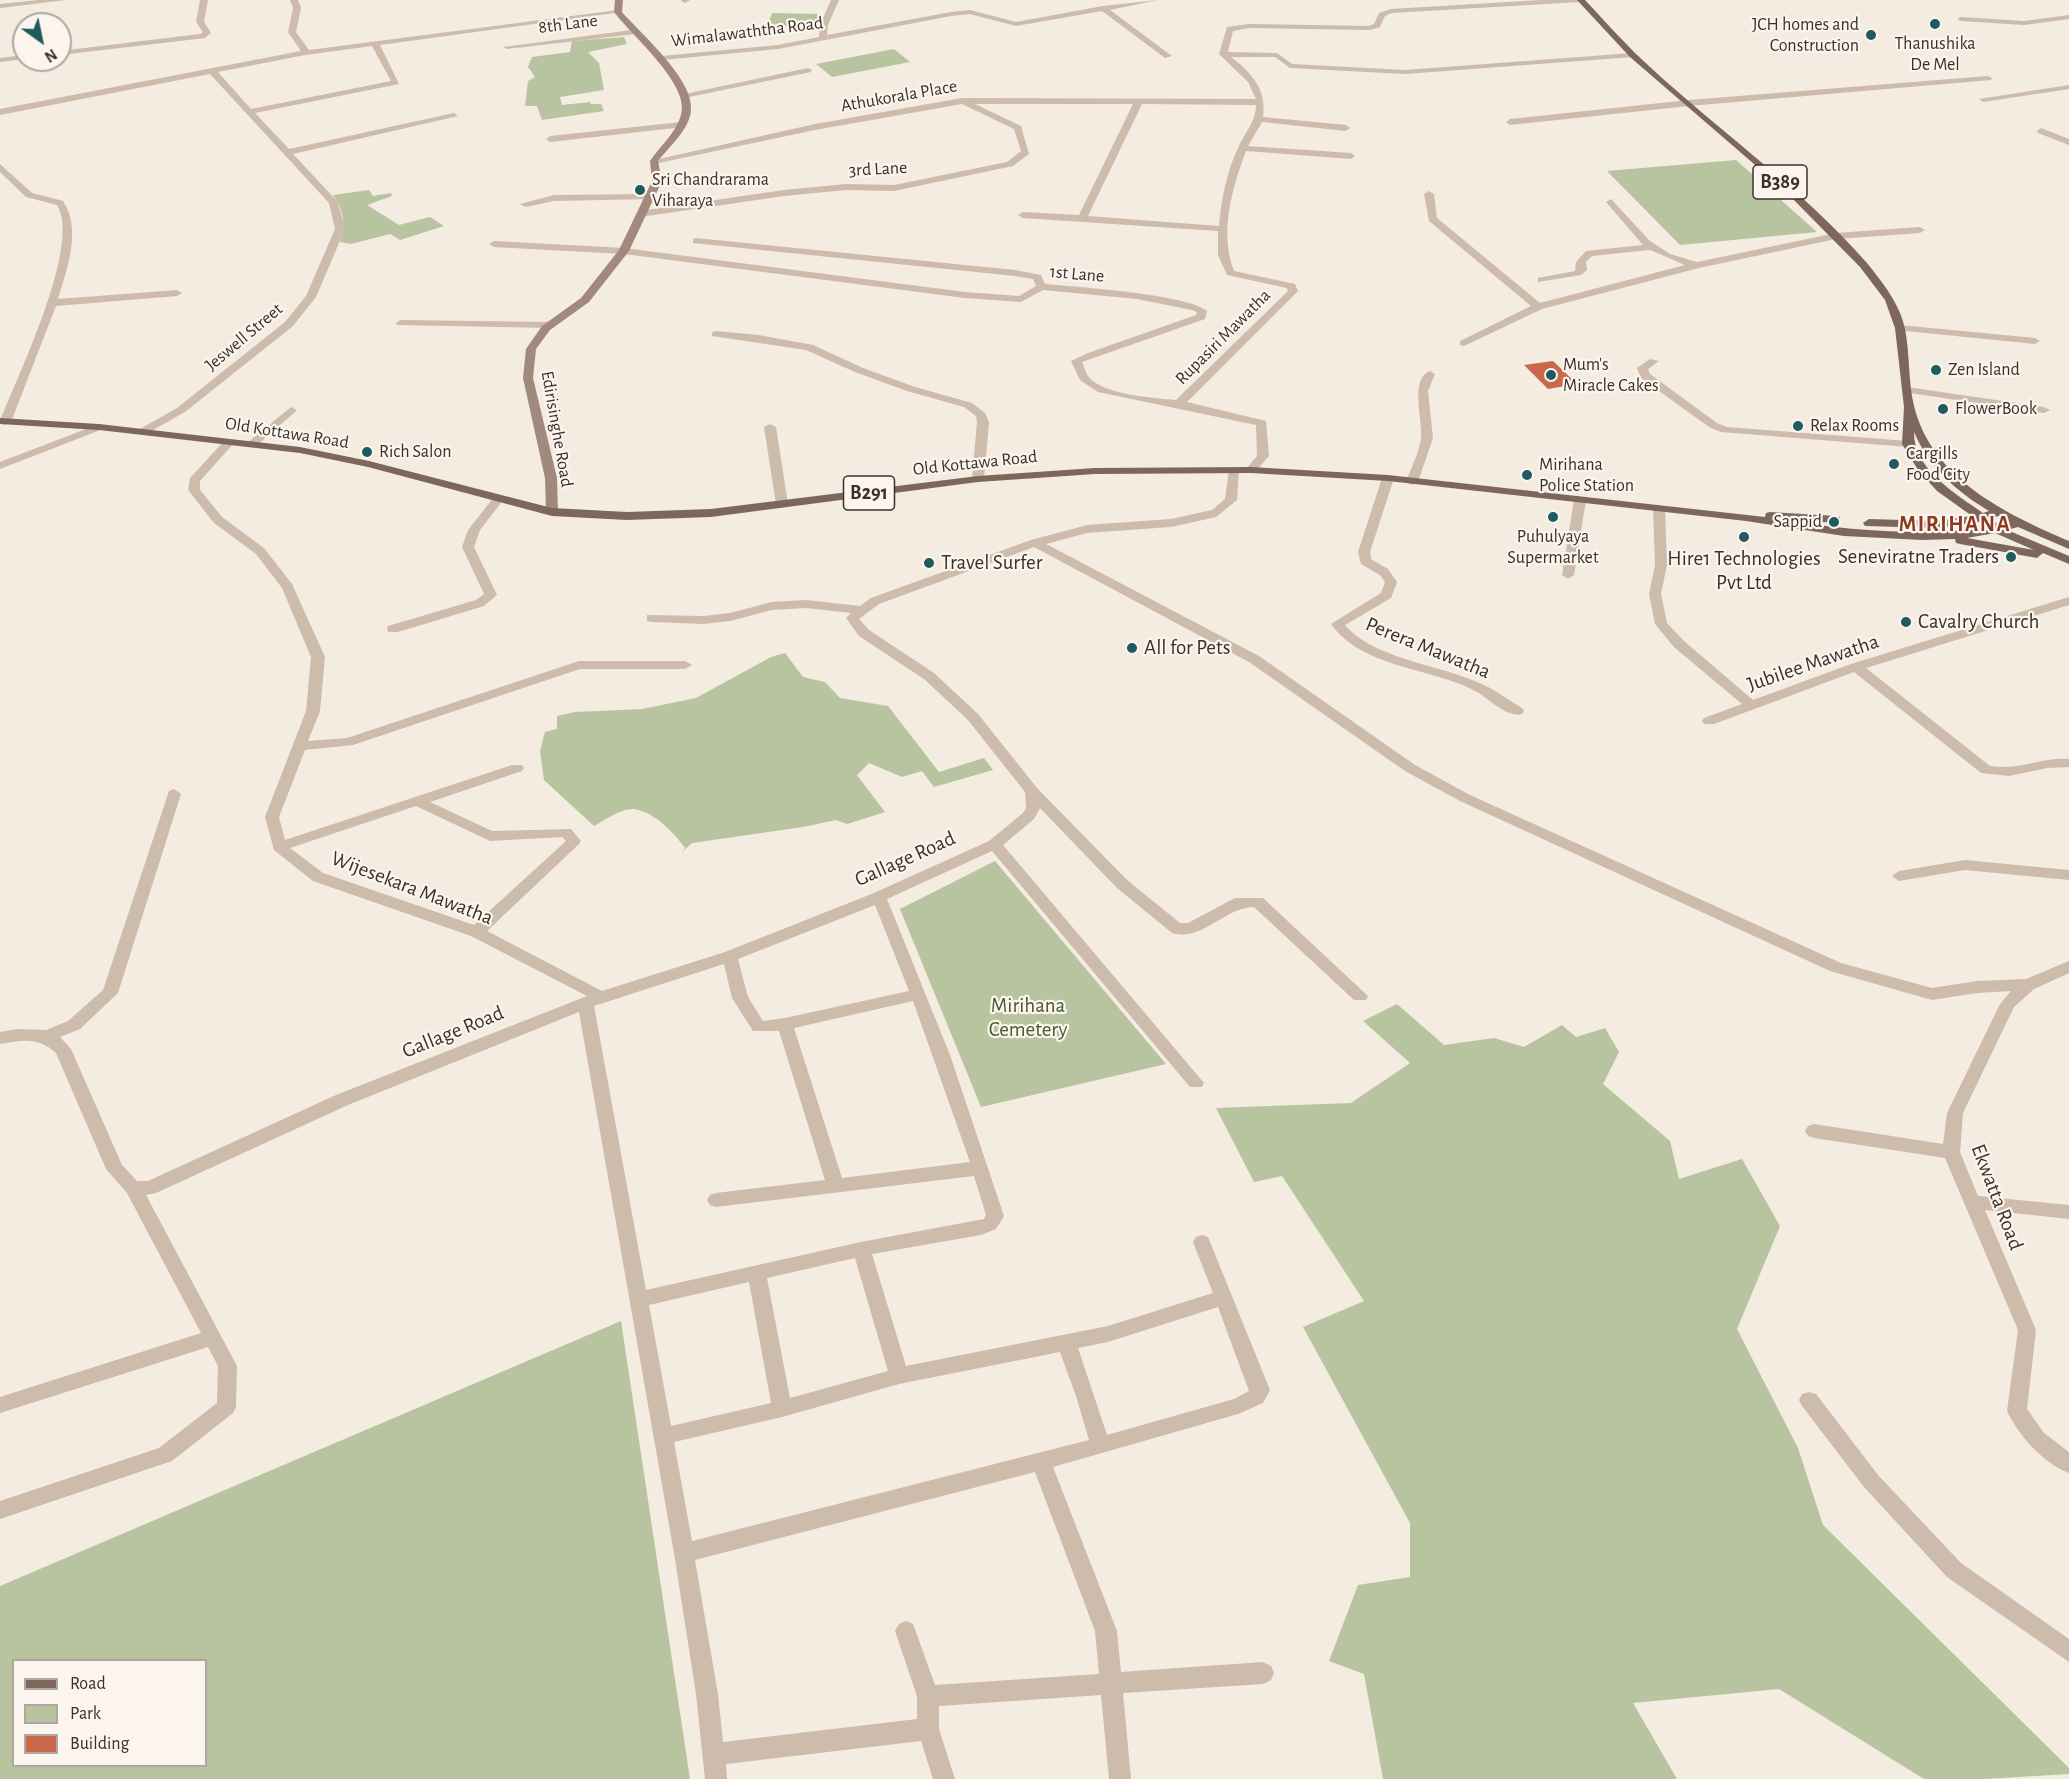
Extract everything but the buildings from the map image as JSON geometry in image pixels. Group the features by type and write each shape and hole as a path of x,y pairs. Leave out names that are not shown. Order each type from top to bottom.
{"main road":[{"path":"619,0 618,12 632,32 662,58 684,95 688,108 681,125 654,161"},
{"name":"B389","path":"1580,0 1633,55 1786,187 1836,236 1890,300 1900,328 1909,407 1908,444"},
{"name":"Edirisinghe Road","path":"552,512 551,478 528,378 531,349 551,325 585,300 624,251 657,181 654,161"},
{"name":"B389","path":"1909,407 1930,452 1950,476 1999,512"},
{"name":"Old Kottawa Road","path":"2,421 99,427 300,450 369,464 498,500 552,512 627,516 711,513 978,479 1095,471 1251,470 1388,478 1746,517 1790,526 1919,536 2000,531 2017,523"},
{"path":"1908,444 1922,468 1941,489 2000,531"},
{"path":"1999,512 2017,523 2069,545"},
{"name":"Old Kottawa Road","path":"1746,517 1789,515 1870,523 1927,524 1983,519 1999,512"},
{"name":"B291","path":"2000,531 2069,561"},
{"path":"1919,536 1978,542 2069,561"}],"street":[{"path":"0,6 62,0"},
{"path":"72,52 202,36 207,33 200,22 204,0"},
{"path":"294,0 297,8 292,32 305,48 306,53"},
{"path":"823,38 824,25 835,0"},
{"name":"Wimalawaththa Road","path":"662,58 778,47 967,9 1016,24 1154,0"},
{"path":"1223,54 1230,29 1235,27 1370,28 1377,25 1382,15 1391,11 1580,0"},
{"path":"1103,8 1168,56"},
{"path":"0,112 306,53 618,12"},
{"path":"1961,19 2024,23 2069,17"},
{"path":"2058,19 2069,24"},
{"name":"8th Lane","path":"507,47 632,32"},
{"path":"252,111 396,82 375,44"},
{"path":"1223,54 1277,55 1290,66 1405,72 1633,55"},
{"path":"1023,215 1223,229 1224,212 1243,148 1259,119 1261,102 1251,76 1223,54"},
{"path":"684,95 808,70"},
{"name":"Jeswell Street","path":"142,432 181,410 289,324 311,297 340,229 333,202 290,152 212,71"},
{"path":"1510,122 1689,103 1988,78"},
{"path":"1983,99 2069,87"},
{"name":"Athukorala Place","path":"654,161 838,123 962,101 1261,102"},
{"name":"3rd Lane","path":"640,214 784,193 846,187 894,188 1010,164 1026,152 1018,128 962,101"},
{"path":"1082,218 1139,101"},
{"path":"290,152 454,116"},
{"path":"1259,119 1346,128"},
{"path":"550,139 681,125"},
{"path":"2041,131 2069,142"},
{"path":"1243,148 1351,156"},
{"path":"0,167 29,195 60,202 64,211 67,252 52,303 2,421"},
{"path":"0,182 14,179"},
{"path":"1429,194 1432,219 1538,307"},
{"path":"525,204 554,198 651,196"},
{"path":"1611,202 1650,247 1672,259 1698,265"},
{"name":"Rupasiri Mawatha","path":"1179,404 1293,291 1290,286 1279,282 1245,279 1230,273 1223,255 1223,229"},
{"path":"1464,343 1538,307 1698,265 1836,236 1920,230"},
{"path":"696,242 1015,273 1037,277 1041,287"},
{"name":"1st Lane","path":"494,244 624,251 965,295 1021,299 1041,287 1137,296 1202,311 1201,317 1168,331 1076,360 1085,379 1112,392 1179,404"},
{"path":"1542,280 1578,273 1582,270 1581,262 1589,253 1650,247"},
{"path":"52,303 177,293"},
{"path":"401,323 551,325"},
{"path":"1900,328 2035,341"},
{"path":"716,334 759,338 809,347 859,370 911,389 968,405 981,415 983,422 978,479"},
{"path":"1654,361 1642,368 1645,375 1713,425 1725,430 1908,444"},
{"path":"1412,482 1427,438 1423,391 1430,374"},
{"path":"1907,390 2044,411"},
{"name":"Rupasiri Mawatha","path":"1179,404 1262,423 1263,456 1251,470"},
{"path":"251,444 291,410"},
{"path":"0,466 99,427"},
{"path":"770,427 782,504"},
{"path":"229,442 194,480 194,490 218,520 260,551 288,587 318,657 313,711 272,817 279,847 517,768"},
{"path":"1235,470 1231,500 1216,513 1171,523 1087,529 1035,543 875,601 852,618 864,633 929,676 973,717 1032,791 1122,884 1177,929 1191,928 1240,902 1258,902 1360,996"},
{"name":"Perera Mawatha","path":"1388,478 1364,552 1365,561 1384,572 1391,582 1387,595 1337,624 1341,633 1359,644 1474,685 1517,711"},
{"path":"393,629 480,603 491,596 468,547 474,530 498,500"},
{"path":"1568,576 1580,500"},
{"path":"1659,509 1661,565 1655,594 1661,624 1679,644 1751,705"},
{"path":"1035,543 1254,659 1410,768 1465,798 1836,967 1932,994 1977,987 2028,985"},
{"name":"Jubilee Mawatha","path":"1709,721 1856,667 2069,601"},
{"path":"652,618 704,620 730,617 772,606 806,604 863,610"},
{"path":"301,746 348,742 579,665 685,665"},
{"path":"1856,667 1986,770 2002,774 2017,773 2045,763 2069,763"},
{"name":"Gallage Road","path":"133,1188 150,1188 342,1100 593,1001 730,957 879,897 994,844 1029,816 1033,808 1032,791"},
{"path":"0,1038 17,1035 47,1036 74,1025 110,993 174,794"},
{"path":"417,801 490,836 566,832 574,841 476,932"},
{"path":"994,844 1196,1083"},
{"name":"Wijesekara Mawatha","path":"279,847 318,877 476,932 593,1001"},
{"path":"1899,876 1965,866 2069,875"},
{"path":"640,1299 861,1249 990,1224 995,1216 981,1168 919,994 879,897"},
{"path":"730,957 740,998 759,1027 785,1024 919,994"},
{"name":"Ekwatta Road","path":"2069,967 2028,985 2008,1004 1955,1113 1952,1152 2027,1330 2018,1411 2037,1439 2069,1464"},
{"path":"593,1001 640,1299 684,1552 716,1779"},
{"path":"785,1024 835,1184"},
{"path":"0,1510 165,1455 226,1407 228,1366 133,1188 115,1169 63,1049 47,1036"},
{"path":"1814,1131 1952,1152"},
{"path":"716,1200 981,1168"},
{"path":"1973,1202 2069,1212"},
{"path":"684,1552 1041,1462 1238,1406 1256,1397 1260,1390 1222,1298 1202,1242"},
{"path":"861,1249 899,1376"},
{"path":"757,1274 782,1408"},
{"path":"663,1436 782,1408 899,1376 1108,1334 1222,1298"},
{"path":"0,1405 214,1337"},
{"path":"1066,1342 1086,1396 1100,1446"},
{"path":"1809,1400 1871,1481 1954,1570 2069,1652"},
{"path":"1041,1462 1106,1630 1113,1684 1120,1779"},
{"path":"906,1631 928,1696 928,1729 944,1779"},
{"path":"928,1696 1263,1673"},
{"path":"714,1754 928,1729"}],"green space":[{"path":"772,13 819,14 814,26 767,26"},
{"path":"624,37 627,44 588,52 599,63 604,90 560,97 562,105 591,102 590,104 601,104 604,111 542,120 537,106 525,106 528,81 535,77 528,67 532,57 570,52 572,41"},
{"path":"894,49 910,62 832,77 816,64"},
{"path":"1736,160 1817,232 1680,245 1607,171"},
{"path":"369,190 373,196 391,193 392,196 367,205 399,225 430,217 444,226 400,240 390,234 351,244 340,242 343,218 340,206 333,195"},
{"path":"785,653 803,677 825,682 840,698 888,706 939,772 984,758 993,770 934,787 922,771 902,777 869,763 857,775 885,812 847,824 836,820 692,843 682,852 685,848 656,818 641,811 628,809 594,826 544,780 540,751 545,732 557,729 557,716 575,712 642,709 696,698 771,657"},
{"name":"Mirihana Cemetery","path":"995,861 1166,1064 981,1107 900,909"},
{"path":"1397,1004 1444,1045 1494,1038 1524,1047 1562,1025 1576,1037 1605,1028 1619,1052 1603,1084 1670,1141 1679,1179 1742,1159 1780,1226 1737,1329 1798,1448 1823,1525 2069,1768 2069,1774 1985,1779 1924,1779 1779,1689 1633,1703 1677,1779 1383,1779 1364,1674 1329,1661 1358,1585 1410,1577 1410,1523 1303,1327 1364,1301 1282,1176 1254,1182 1216,1108 1351,1103 1410,1063 1363,1021"},
{"path":"621,1321 690,1779 0,1779 0,1586"}],"place":[{"name":"Thanushika De Mel","path":"1935,24"},
{"name":"JCH homes and Construction","path":"1871,35"},
{"name":"Sri Chandrarama Viharaya","path":"640,190"},
{"name":"Zen Island","path":"1936,370"},
{"name":"Mum's Miracle Cakes","path":"1551,375"},
{"name":"FlowerBook","path":"1943,409"},
{"name":"Relax Rooms","path":"1798,426"},
{"name":"Rich Salon","path":"367,452"},
{"name":"Cargills Food City","path":"1894,464"},
{"name":"Mirihana Police Station","path":"1527,475"},
{"name":"Puhulyaya Supermarket","path":"1553,517"},
{"name":"Sappid","path":"1834,522"},
{"name":"Hire1 Technologies Pvt Ltd","path":"1744,537"},
{"name":"Seneviratne Traders","path":"2011,557"},
{"name":"Travel Surfer","path":"929,563"},
{"name":"Cavalry Church","path":"1906,622"},
{"name":"All for Pets","path":"1132,648"}],"district":[{"name":"MIRIHANA","path":"1955,524"}]}
